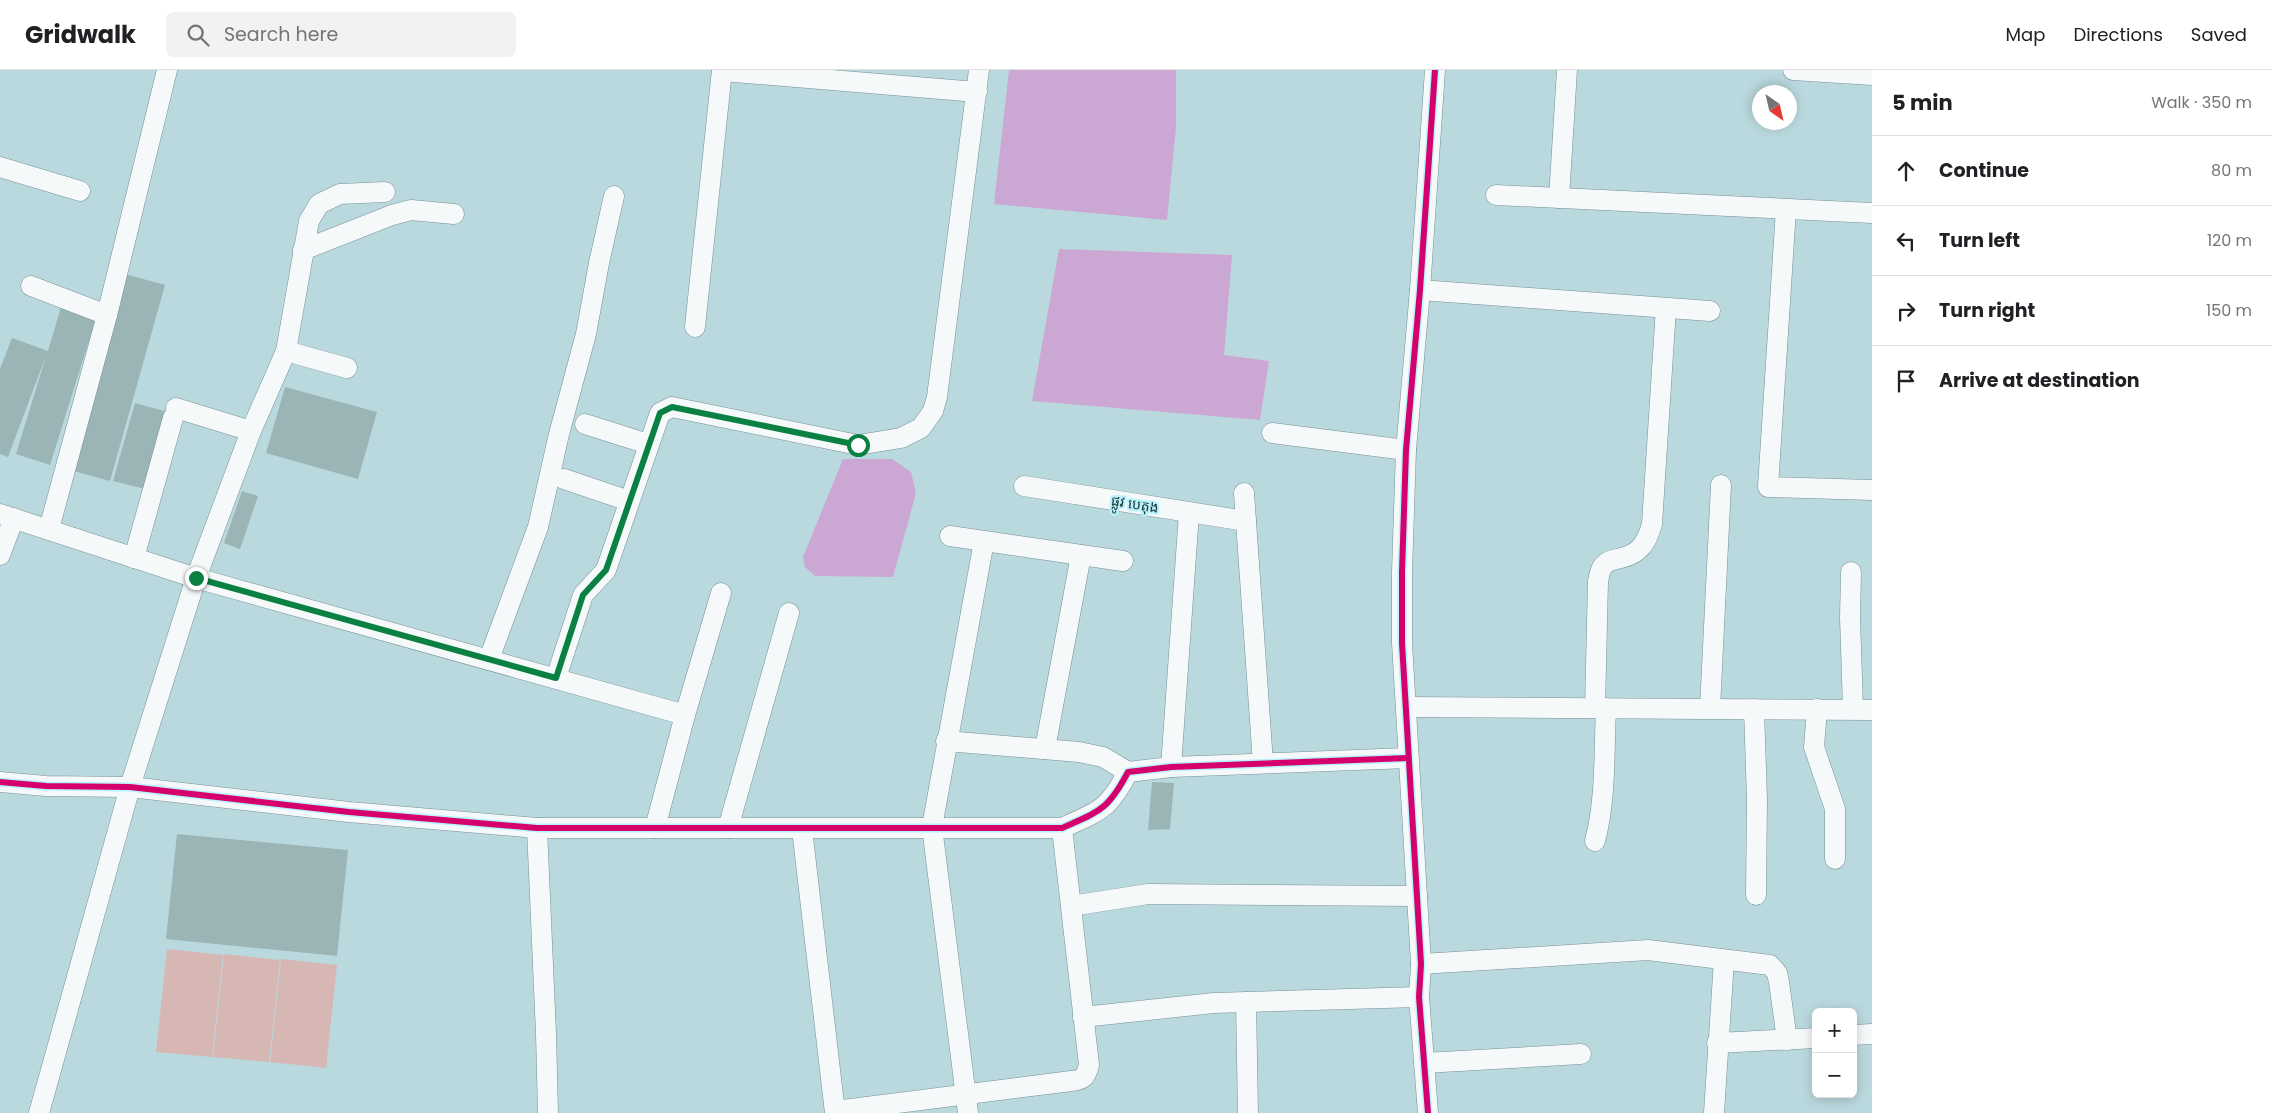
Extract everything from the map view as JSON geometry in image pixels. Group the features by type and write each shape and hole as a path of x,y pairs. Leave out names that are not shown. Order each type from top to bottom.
{"street":[{"path":"49,529 107,315 167,70"},
{"path":"695,327 722,70 855,76 976,92"},
{"path":"556,678 583,595 606,570 660,413 672,407 858,445 901,438 921,428 932,411 937,397 979,70"},
{"path":"1428,1113 1419,997 1421,964 1402,643 1402,572 1406,450 1420,290 1435,70"},
{"path":"1559,198 1567,70"},
{"path":"1793,70 1872,76"},
{"path":"0,167 80,191"},
{"path":"44,1112 130,787 196,578 251,431 286,351 309,221 319,204 340,194 385,192"},
{"path":"1496,195 1872,213"},
{"path":"489,659 538,527 559,434 586,334 614,196"},
{"path":"1786,209 1768,487 1872,490"},
{"path":"303,250 392,214 411,210 454,214"},
{"path":"31,286 107,315"},
{"path":"1420,290 1710,312"},
{"path":"1595,841 1600,823 1602,801 1598,581 1602,567 1610,560 1624,558 1640,550 1648,540 1652,524 1666,308"},
{"path":"286,351 347,368"},
{"path":"134,558 175,413 251,431"},
{"path":"585,424 648,444"},
{"path":"1272,433 1406,450"},
{"path":"564,479 629,501"},
{"path":"1710,708 1721,485"},
{"name":"ផ្លូវ បេតុង","path":"1024,486 1246,521"},
{"path":"1244,493 1263,763"},
{"path":"1171,767 1189,513"},
{"path":"0,555 7,516 196,578 685,715"},
{"path":"950,536 1123,561"},
{"path":"967,1104 932,827 946,741 984,541"},
{"path":"1045,749 1081,555"},
{"path":"1406,707 1862,709 1850,618 1851,572"},
{"path":"655,828 685,715 721,593"},
{"path":"728,828 789,613"},
{"path":"1754,708 1757,799 1756,894"},
{"path":"1817,709 1814,747 1835,809 1834,859"},
{"path":"946,741 1080,752 1103,757 1128,772 1171,767 1408,758"},
{"path":"0,782 46,786 130,787 349,812 537,828 1062,828 1101,810 1116,795 1128,772"},
{"path":"537,828 548,1113"},
{"path":"802,829 835,1112 967,1104 1081,1080 1086,1075 1090,1065 1062,828"},
{"path":"1071,906 1148,894 1417,896"},
{"path":"1421,964 1648,950 1770,965 1777,973 1787,1040"},
{"path":"1714,1113 1717,1043 1724,960"},
{"path":"1084,1017 1214,1002 1419,997"},
{"path":"1246,1002 1248,1113"},
{"path":"1857,1035 1872,1034"},
{"path":"1717,1043 1812,1038"},
{"path":"1424,1063 1581,1054"}],"shaded area":[{"path":"1009,70 1176,70 1176,127 1167,220 994,204"},
{"path":"1059,249 1232,255 1224,355 1269,361 1260,420 1032,401"},
{"path":"843,459 892,459 911,472 916,493 893,577 815,576 805,567 803,557"},
{"path":"167,949 223,955 212,1057 156,1052"},
{"path":"224,954 280,960 269,1062 213,1057"},
{"path":"281,959 337,965 326,1068 270,1062"}],"building":[{"path":"125,274 165,285 110,481 70,470"},
{"path":"61,307 96,318 50,465 16,454 47,353 8,457 0,454 0,369 12,338 48,351"},
{"path":"285,387 377,412 358,479 266,453"},
{"path":"135,403 171,413 149,490 113,481"},
{"path":"242,491 258,496 240,549 224,543"},
{"path":"1152,782 1174,783 1170,829 1148,830"},
{"path":"177,834 348,850 337,956 166,939"}],"cycle path":[{"path":"1428,1113 1419,997 1421,964 1402,643 1402,572 1406,450 1420,290 1435,70"},
{"path":"0,782 46,786 130,787 349,812 537,828 1062,828 1102,808 1115,794 1128,772 1171,767 1408,758"}],"route":[{"path":"196,578 556,678 583,595 606,570 648,444 660,413 664,409 672,407 858,445"}]}
